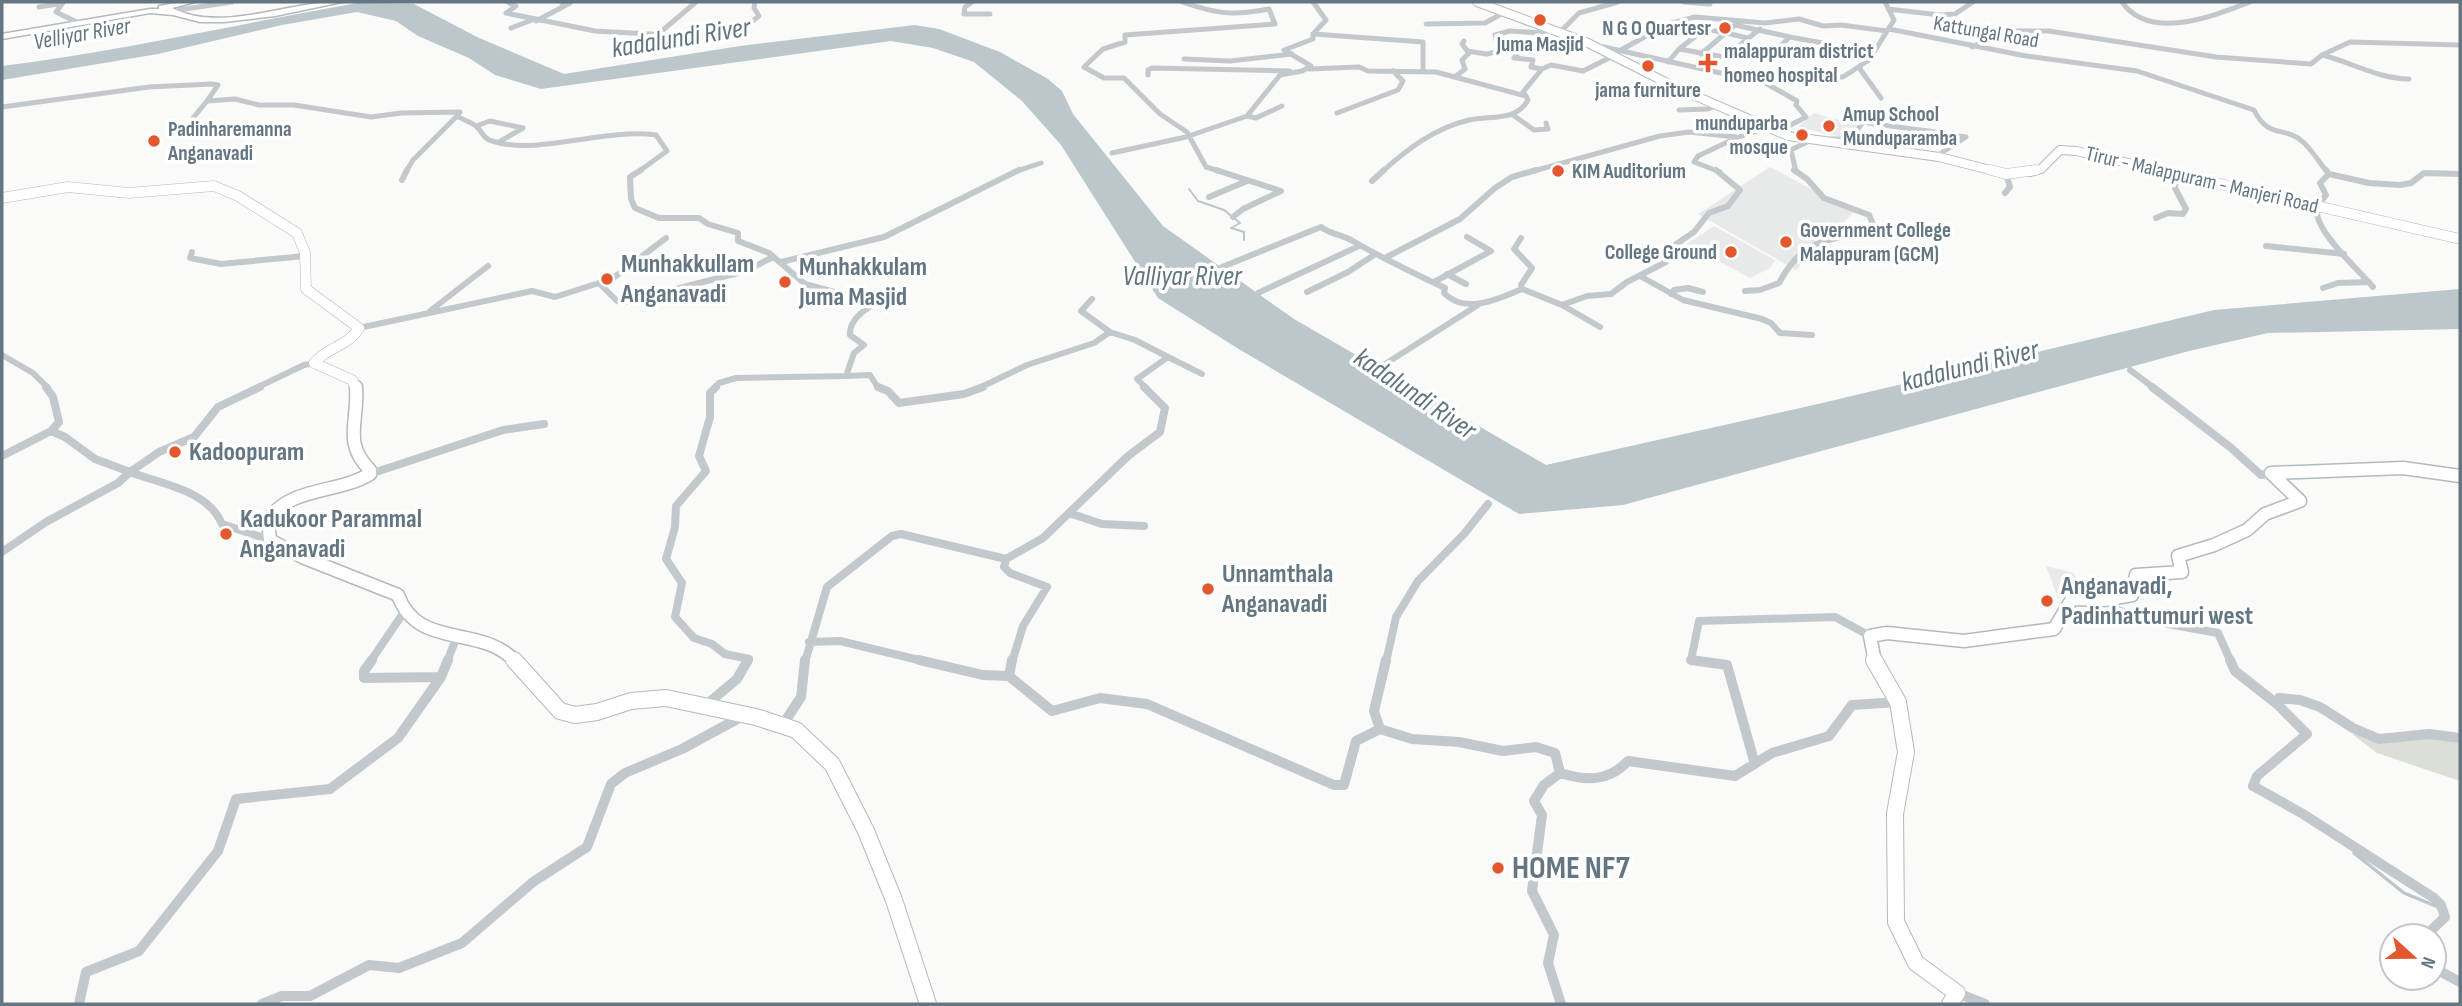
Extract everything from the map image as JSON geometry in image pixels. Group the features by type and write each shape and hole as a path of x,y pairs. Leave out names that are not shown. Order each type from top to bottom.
{"highway":[{"path":"2,37 179,6 207,16 237,16 281,12 326,2"},
{"path":"179,6 203,18 234,18 281,13 338,2"}],"main road":[{"name":"Tirur - Malappuram - Manjeri Road","path":"1477,2 1617,53 1778,132 1935,157 2006,174 2023,174 2041,169 2060,150 2069,150 2460,239"},
{"path":"2,198 68,187 129,192 214,186 238,196 289,226 302,240 306,289 359,328 354,337 327,351 314,363 356,384 357,412 352,432 354,453 370,470 370,474 358,481 294,499 280,507 268,520 270,540 302,557 398,595 404,612 416,623 438,632 490,643 509,654 560,711 575,715 597,712 631,701 666,698 745,714 796,730 832,764 866,831 894,900 928,1004"},
{"path":"2271,473 2403,468 2460,476"},
{"path":"1954,998 1916,963 1896,922 1895,814 1906,752 1898,702 1872,657 1870,636 1887,634 1964,641 2054,629 2072,599 2110,599 2132,595 2136,575 2182,572 2178,556 2214,545 2247,530 2265,514 2300,501 2271,473"}],"street":[{"path":"179,6 232,2"},
{"path":"511,2 509,3 516,6 506,13 595,31 700,34 723,38 744,28 759,16 754,8 755,2"},
{"path":"663,30 696,2"},
{"path":"972,2 965,7 964,14 990,14"},
{"path":"1182,2 1208,11 1237,15 1269,9 1275,24 1250,24 1207,32 1188,29 1175,33 1125,35 1125,42 1102,49 1084,65 1104,78 1124,78 1160,114 1190,135 1206,167 1281,191 1243,209 1233,217"},
{"path":"1309,69 1310,64 1285,48 1310,41 1325,20 1313,2"},
{"path":"1372,181 1398,155 1446,127 1473,120 1513,115 1526,105 1528,100 1523,92 1542,69 1531,67 1533,61 1514,58 1518,53 1507,50 1497,42 1494,35 1510,31 1556,31 1566,27 1579,13 1618,2"},
{"path":"1684,2 1710,4"},
{"path":"1617,53 1725,74 1843,77 1860,69 1877,55 1894,20 1885,2"},
{"path":"1888,9 1940,15 1955,14 1973,2"},
{"path":"2122,2 2125,8 2140,18 2164,22 2212,17 2250,2"},
{"path":"39,7 63,3 56,12 79,23"},
{"path":"511,28 570,3 562,3"},
{"path":"1426,24 1485,23 1505,12"},
{"name":"Kattungal Road","path":"1542,69 1551,65 1583,71 1668,24 1695,18 1765,23 1799,19 1823,26 1888,30 1972,47 2137,71 2237,103 2254,110 2261,124 2267,128 2301,140 2329,174"},
{"path":"1701,54 1735,25 1833,45 1829,54 1781,46"},
{"path":"1860,27 1860,37"},
{"path":"1668,62 1679,49 1706,29 1747,38"},
{"path":"1736,55 1735,52 1747,38 1760,29"},
{"path":"1972,47 2006,31 2025,30 2070,33 2216,57 2311,64 2322,55 2350,42 2460,43"},
{"path":"1313,34 1423,42 1422,70"},
{"path":"1679,49 1724,57 1736,55 1766,59 1790,37"},
{"path":"1464,41 1462,44 1467,51 1486,54 1507,50"},
{"path":"1456,76 1465,69 1462,60 1467,51"},
{"path":"1184,59 1230,61 1293,54"},
{"path":"2322,55 2350,62 2391,79 2409,79"},
{"path":"1247,116 1280,75 1309,69 1359,67 1368,71 1422,70 1456,76 1526,96"},
{"path":"1148,75 1148,70 1152,68 1200,71 1276,68 1294,72"},
{"path":"1860,69 1881,98"},
{"path":"1337,113 1398,90 1403,81 1393,71"},
{"path":"1562,305 1587,296 1607,296 1666,262 1672,255 1672,247 1695,232 1709,214 1724,211 1734,201 1740,190 1732,179 1723,172 1694,162 1698,156 1739,137 1767,130 1778,132 1806,117 1796,105 1797,101 1753,76"},
{"path":"2,107 149,87 218,85 193,118"},
{"path":"207,101 235,99 371,117 401,113 460,112 413,160 402,180"},
{"path":"1679,110 1708,109 1719,105"},
{"path":"1112,153 1190,135 1247,116 1256,118 1282,106"},
{"path":"1513,115 1534,130 1548,129 1546,123"},
{"path":"457,116 476,126 484,138 499,142 532,143 612,132 656,135 667,150 660,158 630,177 631,199 635,208 659,218 699,218 708,224 737,233 738,241 766,251 789,269 789,274 804,283 875,303 857,315 849,330 850,335 864,345 854,353 846,376"},
{"path":"476,126 490,121 523,128 499,142"},
{"path":"1745,291 1760,290 1779,283 1793,257 1820,240 1867,232 1873,224 1869,215 1824,198 1807,179 1794,171 1790,150 1814,139 1851,139 1863,122 1914,131 1927,129 1966,137 1935,157"},
{"path":"1385,258 1460,219 1495,188 1512,177 1641,140 1685,132 1711,133 1720,138 1739,137"},
{"path":"781,262 884,237 1014,172 1041,163"},
{"path":"2323,289 2339,283 2371,284 2323,228 2316,214 2317,207 2326,195 2320,183 2329,174 2369,183 2400,185 2412,183 2424,173 2460,174"},
{"path":"2005,193 2010,187 2006,174"},
{"path":"2156,218 2168,214 2183,214 2186,209 2175,188 2176,176"},
{"path":"1209,197 1247,181"},
{"path":"1222,267 1321,227 1333,236 1347,238 1374,255 1445,288 1447,298 1478,305"},
{"path":"1434,282 1492,251 1468,237"},
{"path":"359,328 532,291 555,297 592,284 604,285 666,238"},
{"path":"1521,238 1514,249 1532,268 1521,285 1522,289"},
{"path":"1258,293 1359,246"},
{"path":"2266,246 2344,254"},
{"path":"192,252 190,258 221,264 305,256"},
{"path":"1307,292 1348,272 1374,255"},
{"path":"604,285 617,301 625,302 746,271 773,257"},
{"path":"427,313 472,281 488,265"},
{"path":"1447,274 1466,284"},
{"path":"1640,276 1671,295 1701,306 1762,319 1771,323 1780,333 1812,335"},
{"path":"1671,295 1674,290 1688,288 1703,292"},
{"path":"1382,366 1478,305 1522,289 1562,305 1600,327"},
{"path":"1093,299 1081,312 1110,332 1202,374"},
{"path":"706,705 737,679 749,659 720,652 712,644 694,638 679,622 675,617 682,583 666,559 675,527 676,506 706,471 699,456 710,417 710,393 719,383 736,378 870,375 877,386 888,391 899,403 943,399 1000,380 1027,365 1094,343 1110,332"},
{"path":"2,355 34,374 49,387 59,422 51,431 2,456"},
{"path":"782,726 802,697 802,670 827,587 892,536 914,535 1006,559 1043,538 1128,456 1160,432 1165,408 1137,379 1168,357"},
{"path":"2,552 46,522 118,483 159,452 194,437 218,407 304,365 314,363"},
{"path":"2130,370 2261,475 2271,473"},
{"path":"370,474 503,430 544,424"},
{"path":"51,431 65,437 95,458 190,493 216,510 221,516 222,524 270,540"},
{"path":"1488,504 1464,534 1418,581 1396,617 1374,710 1380,729 1391,735 1468,743 1508,751 1528,745 1547,748 1555,753 1560,773"},
{"path":"1069,513 1102,524 1144,526"},
{"path":"1006,559 1004,567 1010,573 1047,587 1023,626 1014,649 1009,676"},
{"path":"2110,599 2112,608 2129,617 2194,626 2218,633 2235,671 2277,704 2307,734 2257,776 2253,786 2303,814 2434,898 2441,905 2445,917 2439,922"},
{"path":"404,612 364,670 364,678 440,677"},
{"path":"1755,764 1727,665 1691,660 1699,621 1835,617 1870,636"},
{"path":"79,1004 86,972 139,951 218,851 236,799 330,789 398,738 440,677 457,636"},
{"path":"809,642 840,641 983,675 1009,676 1052,711 1100,698 1147,704 1334,785 1344,785 1356,741 1380,729"},
{"path":"2277,704 2278,698 2285,698 2320,707 2353,728 2379,739 2429,734 2460,738"},
{"path":"1560,773 1578,779 1601,780 1619,772 1628,761 1735,776 1772,753 1829,736 1852,705 1898,702"},
{"path":"262,1004 282,996 310,996 369,965 399,968 462,943 533,882 587,847 611,784 625,774 735,722 745,714"},
{"path":"1560,773 1544,785 1534,800 1542,815 1532,891 1554,935 1548,963 1561,1004"},
{"path":"1954,998 1985,1004"}],"shaded area":[{"name":"Amup School Munduparamba","path":"1814,113 1859,126 1850,139 1798,127"},
{"name":"Government College Malappuram (GCM)","path":"1770,167 1854,212 1796,270 1698,214"},
{"name":"College Ground","path":"1714,226 1775,260 1770,268 1750,278 1687,244"},
{"path":"2046,566 2074,573 2083,597 2058,598"},
{"path":"2352,734 2460,737 2460,781 2377,753"}],"water":[{"name":"Valliyar River","path":"357,3 414,4 477,37 564,74 740,46 915,25 939,29 1000,52 1048,79 1062,91 1073,114 1163,226 1294,319 1546,465 2214,310 2460,289 2460,329 2268,333 2189,351 1623,505 1519,514 1237,348 1158,298 1061,145 1022,101 974,62 933,48 891,41 541,89 495,75 469,58 418,36 396,21 357,12 282,25 158,54 2,80 2,66 135,45"}],"waterway":[{"path":"1189,189 1198,201 1224,210 1240,223 1231,228 1244,232 1244,240"},
{"path":"2354,853 2404,893 2438,907"}],"place":[{"name":"Juma Masjid","path":"1540,20"},
{"name":"N G O Quartesr","path":"1725,28"},
{"name":"malappuram district homeo hospital","path":"1708,63"},
{"name":"jama furniture","path":"1648,66"},
{"name":"Amup School Munduparamba","path":"1829,126"},
{"name":"munduparba mosque","path":"1802,135"},
{"name":"Padinharemanna Anganavadi","path":"154,141"},
{"name":"KIM Auditorium","path":"1558,171"},
{"name":"Government College Malappuram (GCM)","path":"1786,242"},
{"name":"College Ground","path":"1731,252"},
{"name":"Munhakkullam Anganavadi","path":"607,279"},
{"name":"Munhakkulam Juma Masjid","path":"785,282"},
{"name":"Kadoopuram","path":"175,452"},
{"name":"Kadukoor Parammal Anganavadi","path":"226,534"},
{"name":"Unnamthala Anganavadi","path":"1208,589"},
{"name":"Anganavadi, Padinhattumuri west","path":"2047,601"},
{"name":"HOME NF7","path":"1498,868"}],"water label":[{"name":"Velliyar River","path":"82,34"},
{"name":"kadalundi River","path":"681,38"},
{"name":"kadalundi River","path":"1970,366"},
{"name":"kadalundi River","path":"1415,394"}]}
